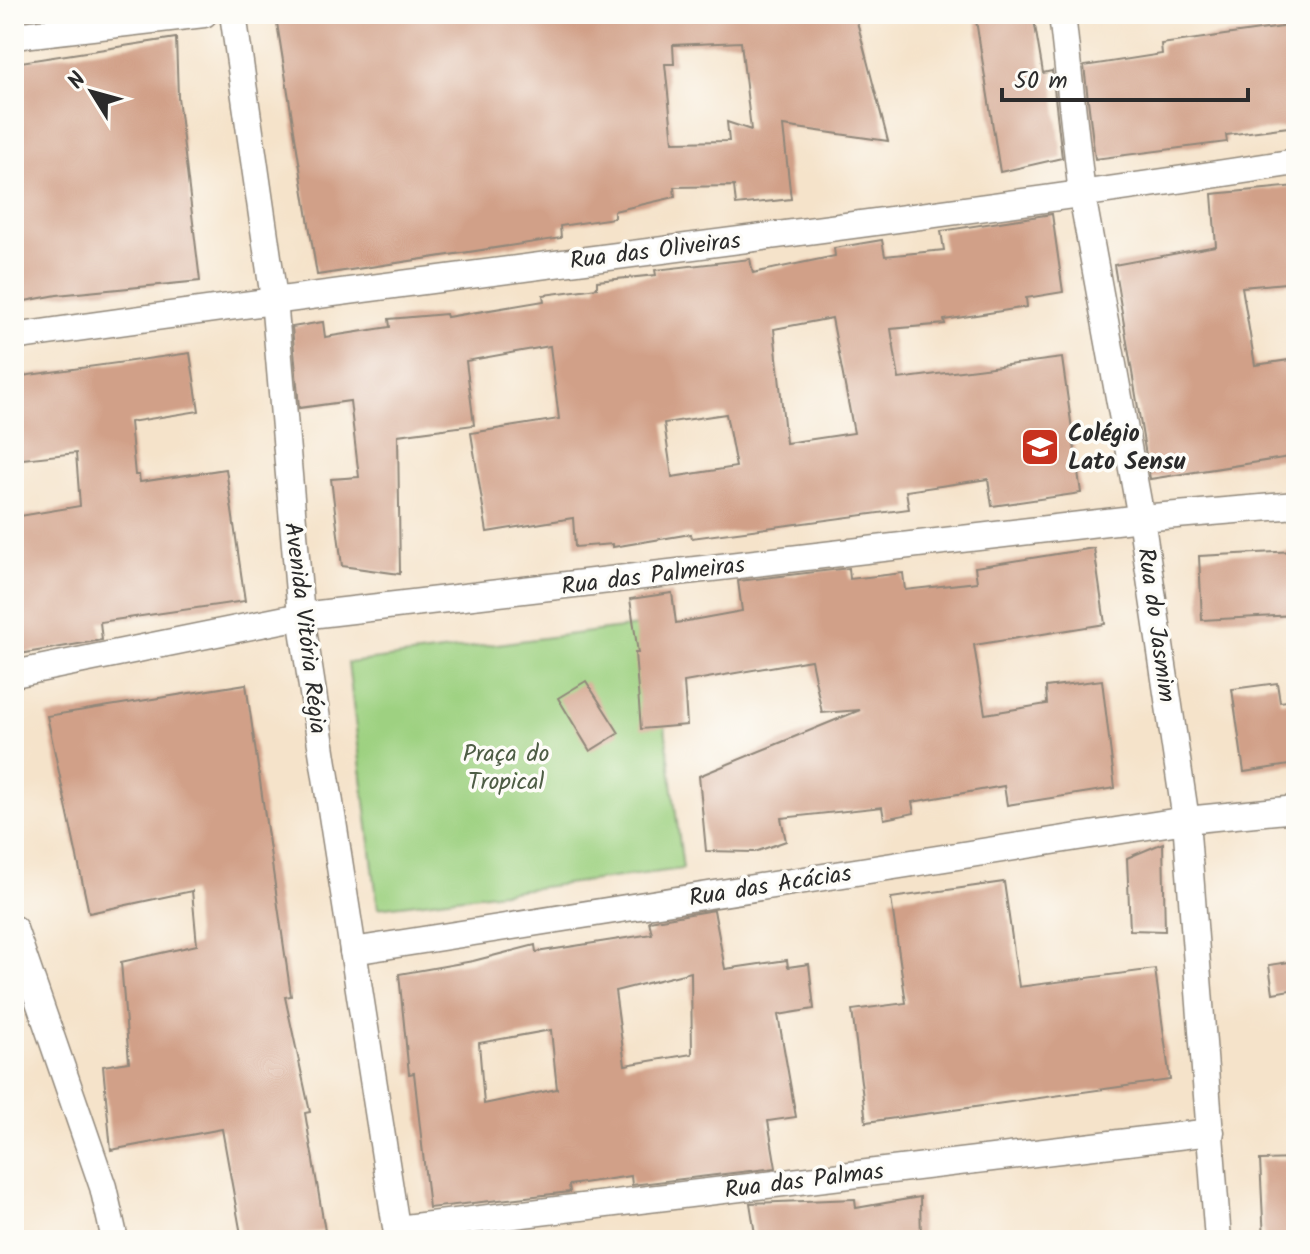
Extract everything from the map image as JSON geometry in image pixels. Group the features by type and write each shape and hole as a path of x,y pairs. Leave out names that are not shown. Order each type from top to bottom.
{"street":[{"path":"14,36 204,14"},
{"name":"Avenida Vitória Régia","path":"233,14 274,299 301,616 397,1234"},
{"name":"Rua do Jasmim","path":"1062,14 1082,195 1141,518 1186,820 1218,1240"},
{"name":"Rua das Oliveiras","path":"14,337 274,299 1082,195 1296,162"},
{"name":"Rua das Palmeiras","path":"14,674 301,616 1141,518 1296,505"},
{"name":"Rua das Acácias","path":"353,951 1186,820 1296,809"},
{"path":"14,929 103,1187 115,1240"},
{"name":"Rua das Palmas","path":"397,1234 1211,1132"}],"green space":[{"name":"Praça do Tropical","path":"652,624 683,869 378,908 348,663"}],"building":[{"path":"342,14 855,14 888,141 783,126 791,199 736,205 734,186 674,187 675,197 614,211 614,218 560,226 561,238 317,275 277,23","holes":["741,42 751,130 727,122 729,141 673,142 665,64 674,64 673,45"]},
{"path":"975,14 1033,14 1043,73 1052,71 1062,158 1000,172"},
{"path":"1296,25 1296,126 1226,135 1227,142 1095,159 1084,66 1162,54 1161,44"},
{"path":"176,38 178,97 200,281 57,295 14,303 14,63"},
{"path":"1296,186 1296,282 1242,287 1255,365 1296,359 1296,456 1150,479 1114,265 1216,246 1212,194"},
{"path":"1052,214 1063,292 1026,298 1027,307 944,320 945,324 891,329 899,379 1062,358 1081,493 992,506 988,479 906,491 909,509 692,538 691,534 613,547 613,544 575,547 573,518 487,532 471,433 559,419 550,346 466,361 474,425 398,435 400,574 342,566 331,479 359,477 350,401 299,408 292,327 323,322 325,337 390,327 389,319 446,314 447,317 544,301 543,295 597,288 597,281 656,275 655,270 750,259 753,273 835,256 834,248 882,240 885,256 944,250 941,231","holes":["832,318 854,433 786,443 774,329","726,414 736,467 672,477 664,423"]},
{"path":"190,353 199,411 130,422 135,475 139,475 140,482 226,469 245,601 100,622 102,640 14,655 14,517 80,506 76,453 14,460 14,377"},
{"path":"1094,548 1105,624 974,645 985,714 1047,704 1046,687 1102,680 1115,788 1007,805 1004,786 912,802 914,813 884,819 882,807 781,818 786,841 755,852 706,851 699,776 860,710 822,713 811,660 684,682 687,725 641,729 635,653 638,653 630,599 672,593 676,623 742,611 738,581 849,568 850,579 903,573 905,590 977,582 975,567"},
{"path":"1296,551 1296,615 1202,620 1199,556"},
{"path":"586,681 619,733 590,751 558,698"},
{"path":"1277,683 1280,702 1296,700 1296,764 1244,772 1232,689"},
{"path":"246,684 291,996 285,997 310,1112 305,1113 325,1231 264,1240 242,1240 222,1129 111,1150 103,1066 129,1062 121,962 197,945 192,891 89,913 47,716"},
{"path":"1163,843 1165,931 1130,930 1127,858"},
{"path":"1004,882 1019,987 1155,969 1170,1080 866,1122 852,1010 906,1003 891,898"},
{"path":"714,910 725,969 787,960 788,967 809,964 814,1009 778,1015 796,1117 768,1121 776,1168 632,1185 631,1176 569,1185 570,1192 429,1208 414,1073 409,1074 399,974 473,961 535,945 536,952 652,934 649,921","holes":["691,972 692,1054 625,1065 615,991","551,1030 557,1089 484,1104 479,1043"]},
{"path":"1296,961 1296,989 1273,993 1269,965"},
{"path":"1296,1159 1296,1240 1264,1240 1260,1160"},
{"path":"920,1197 921,1240 756,1240 750,1203 855,1199 856,1208"}],"place":[{"name":"Colégio Lato Sensu","path":"1040,447"}]}
